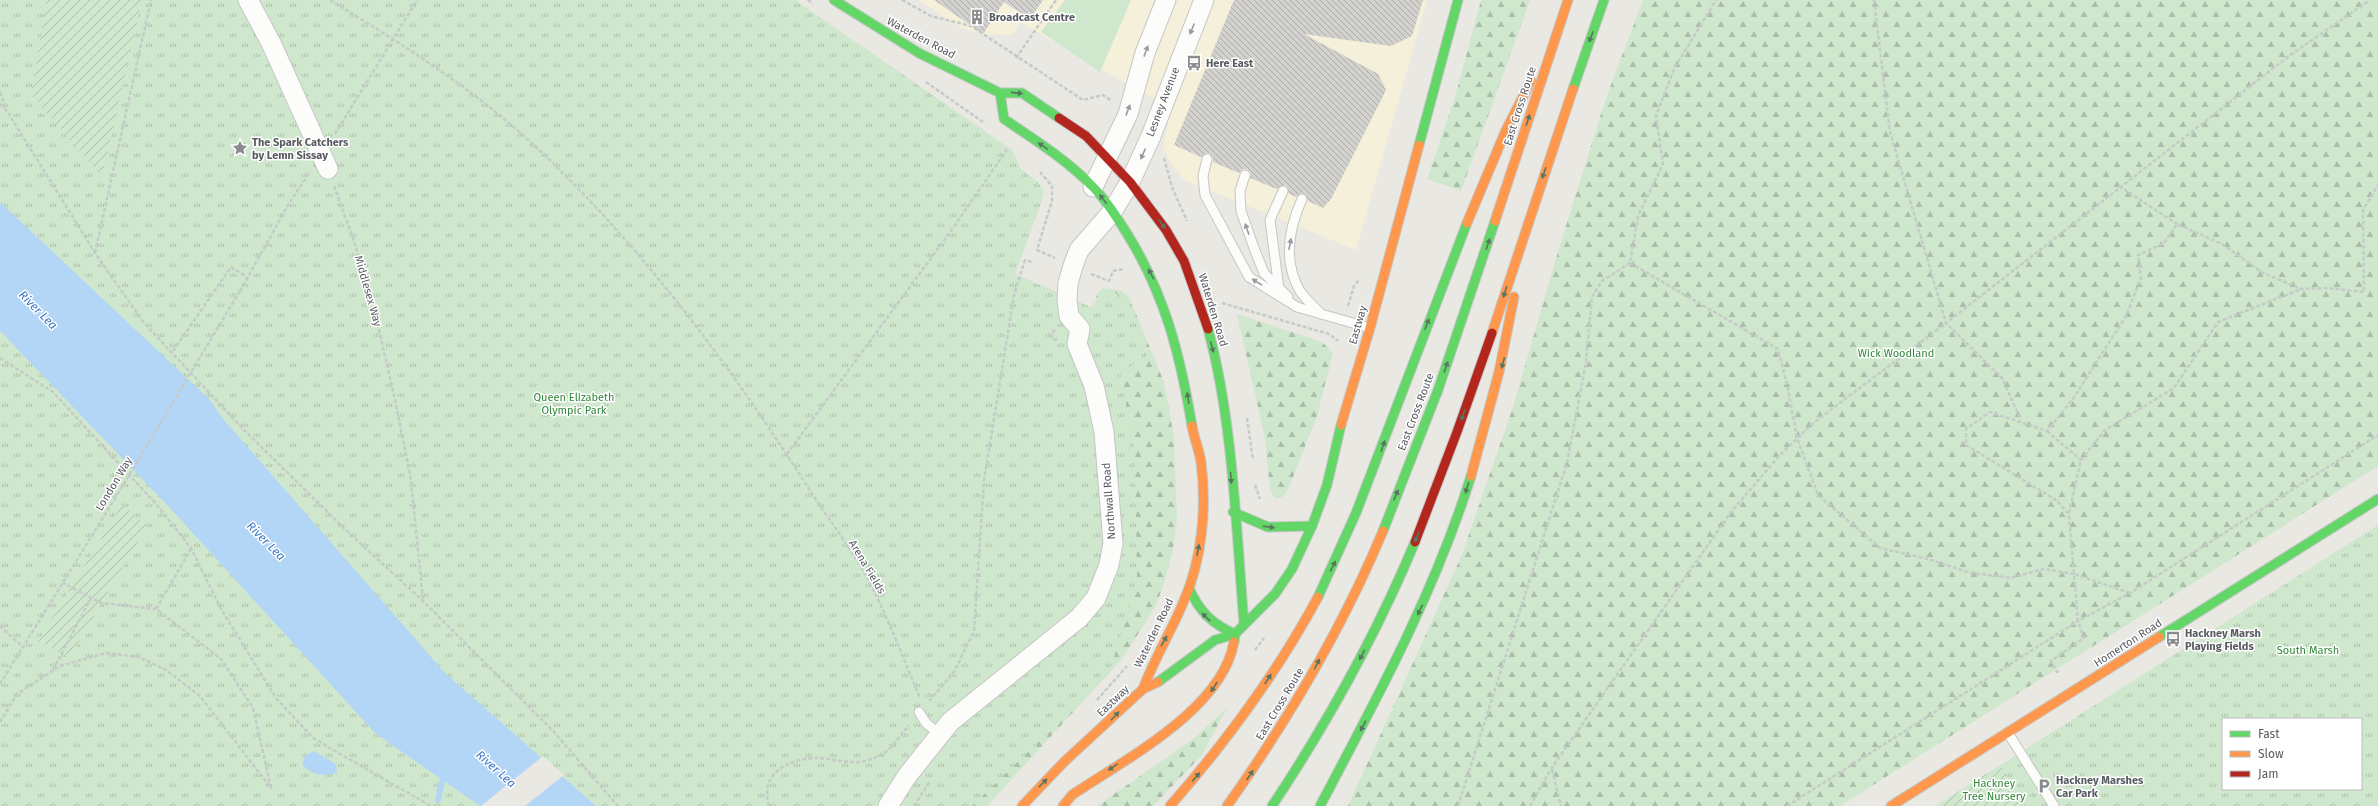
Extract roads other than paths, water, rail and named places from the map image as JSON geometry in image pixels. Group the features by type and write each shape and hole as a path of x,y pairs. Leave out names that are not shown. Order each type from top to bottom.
{"main road":[{"name":"Waterden Road","path":"834,0 919,53 1000,93 1022,93 1086,136 1130,182 1166,230 1178,250 1202,309 1216,359 1230,463 1233,512 1244,623"},
{"name":"Eastway","path":"1063,806 1072,795 1160,736 1196,708 1217,682 1232,652 1235,634 1244,623 1262,608 1285,581 1312,526 1327,485 1337,438 1370,328 1458,0"},
{"name":"East Cross Route","path":"1227,806 1278,734 1305,687 1343,614 1374,548 1444,373 1568,0"},
{"path":"1272,806 1312,747 1350,680 1416,541 1485,352 1604,0"},
{"path":"1170,806 1196,777 1247,711 1295,636 1324,584 1357,512 1426,324 1507,127 1556,38"},
{"name":"Waterden Road","path":"1000,93 1004,119 1059,157 1093,187 1137,248 1156,283 1182,361 1194,436 1201,464 1202,528 1189,588 1175,622 1153,660 1143,689"},
{"path":"1320,806 1396,662 1428,594 1464,500 1504,358 1526,228"},
{"name":"Homerton Road","path":"1891,806 2008,734 2378,499"},
{"path":"1233,512 1268,527 1312,526"},
{"path":"1189,588 1196,606 1207,619 1219,627 1235,634"},
{"name":"Eastway","path":"1022,806 1065,761 1143,689 1166,678 1215,640 1235,634"}],"street":[{"path":"248,0 271,43 328,169"},
{"path":"1093,187 1106,156 1128,114 1144,53 1166,0"},
{"name":"Lesney Avenue","path":"1130,182 1151,136 1204,0"},
{"name":"Northwall Road","path":"888,806 907,776 959,714 1037,654 1079,618 1096,598 1105,577 1113,543 1108,470 1100,413 1089,371 1077,344 1080,329 1070,316 1068,283 1079,250 1112,212 1130,182"}],"lane":[{"path":"1207,159 1203,176 1205,195 1249,277 1297,307 1370,328"},
{"path":"1245,175 1240,191 1241,211 1264,273 1297,307"},
{"path":"1279,289 1270,220 1283,191"},
{"path":"1302,199 1296,213 1288,251 1292,275 1300,292 1322,315"},
{"path":"922,709 926,723 940,735"},
{"path":"2008,734 2054,806"}],"water":[{"name":"River Lea","path":"0,202 209,399 224,420 445,673 596,806 480,806 375,733 170,508 0,331"},
{"path":"314,751 336,764 337,773 322,775 314,773 306,768 302,764 305,756"}],"waterway":[{"path":"438,800 444,772"}],"place":[{"name":"Broadcast Centre","path":"977,17"},
{"name":"Here East","path":"1194,63"},
{"name":"The Spark Catchers by Lemn Sissay","path":"240,148"},
{"name":"Hackney Marsh Playing Fields","path":"2173,639"},
{"name":"Hackney Marshes Car Park","path":"2044,786"}],"park label":[{"name":"Wick Woodland","path":"1896,353"},
{"name":"Queen Elizabeth Olympic Park","path":"574,403"},
{"name":"South Marsh","path":"2308,650"},
{"name":"Hackney Tree Nursery","path":"1994,789"}]}
